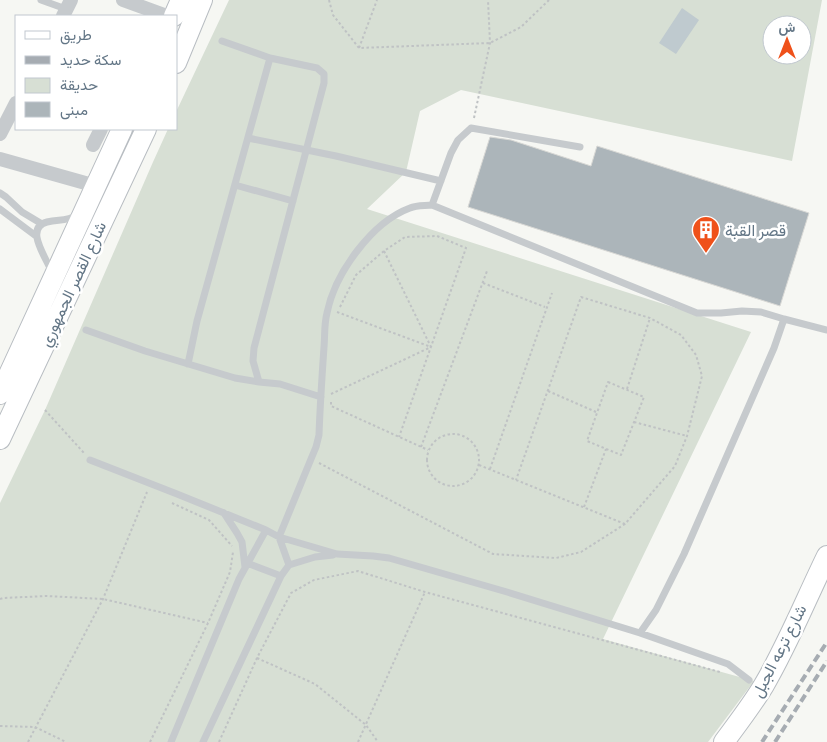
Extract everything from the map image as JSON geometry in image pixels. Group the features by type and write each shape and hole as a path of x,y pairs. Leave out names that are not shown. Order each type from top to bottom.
{"main road":[{"path":"174,15 181,0"},
{"path":"178,58 202,0"},
{"name":"شارع القصر الجمهوري","path":"0,394 122,130"},
{"name":"شارع القصر الجمهوري","path":"0,440 146,130"},
{"name":"شارع ترعه الجبل","path":"724,742 764,684 827,556"},
{"name":"شارع ترعه الجبل","path":"738,742 781,679 827,586"}],"street":[{"path":"123,0 159,11"},
{"path":"0,134 15,105"},
{"path":"93,145 100,130"},
{"path":"0,159 96,186"}],"lane":[{"path":"41,0 67,9"},
{"path":"222,41 270,58 317,68 324,74 324,84 254,348 253,361 259,382"},
{"path":"188,364 197,321 270,58"},
{"path":"432,205 451,153 458,140 471,128 580,146"},
{"path":"248,138 441,181"},
{"path":"235,185 293,201"},
{"path":"0,192 22,212 42,224"},
{"path":"8,216 12,204"},
{"path":"289,565 279,537 312,459 319,435 326,313 335,286 368,238 393,216 412,207 432,205 697,313 762,312 827,330"},
{"path":"0,209 36,236"},
{"path":"53,278 40,249 36,236 37,231 42,224 69,220 84,211"},
{"path":"640,632 656,610 684,554 774,348 784,319"},
{"path":"86,330 145,351 235,378 280,384 321,397"},
{"path":"90,460 266,530 279,537 337,554"},
{"path":"224,513 242,542 246,565"},
{"path":"171,742 239,579 266,530"},
{"path":"203,742 281,576 289,565 315,557 337,554 389,558 640,632 728,664 749,680"},
{"path":"246,565 281,576"}],"path":[{"path":"329,0 333,15 360,48"},
{"path":"360,48 377,0"},
{"path":"471,128 490,43 488,0"},
{"path":"360,48 490,43 521,27 549,0"},
{"path":"399,437 431,347 466,248 437,236 404,238 384,251 356,276 337,312 431,347"},
{"path":"384,251 431,347"},
{"path":"421,447 487,271"},
{"path":"482,283 546,308"},
{"path":"490,469 552,293"},
{"path":"312,459 493,554 556,558 581,552 625,524 675,466 687,436 702,376 696,354 681,335 650,318 581,297 516,480"},
{"path":"627,390 650,318"},
{"path":"428,450 331,406 331,394 431,347"},
{"path":"608,382 627,390 644,396 621,456 587,441 608,382"},
{"path":"548,391 597,412"},
{"path":"634,422 687,436"},
{"path":"453,433 466,436 479,451 480,465 474,477 459,486 444,485 434,478 427,465 428,450 432,443 444,434 453,433"},
{"path":"584,507 606,449"},
{"path":"480,465 625,524"},
{"path":"28,742 103,599 147,492"},
{"path":"150,742 208,623 230,572 234,548 209,520"},
{"path":"219,742 257,658 291,593 314,580 358,571 425,592 720,672"},
{"path":"358,742 425,592"},
{"path":"0,599 47,596 103,599 208,623"},
{"path":"257,658 315,684 366,725 378,742"},
{"path":"0,726 35,727 66,742"}],"green space":[{"path":"229,0 822,0 812,54 812,15 762,15 762,65 810,65 792,161 461,90 420,111 406,172 367,209 751,332 603,639 754,681 708,742 0,742 0,503 45,410 168,130 178,130 178,108"}],"shaded area":[{"path":"682,8 699,20 676,54 659,43"}],"building":[{"name":"قصر القبة","path":"490,137 511,140 591,166 597,146 809,213 780,306 468,207"}],"railway":[{"path":"762,742 827,642"},
{"path":"775,742 827,661"}],"place":[{"name":"قصر القبة","path":"706,254"}]}
